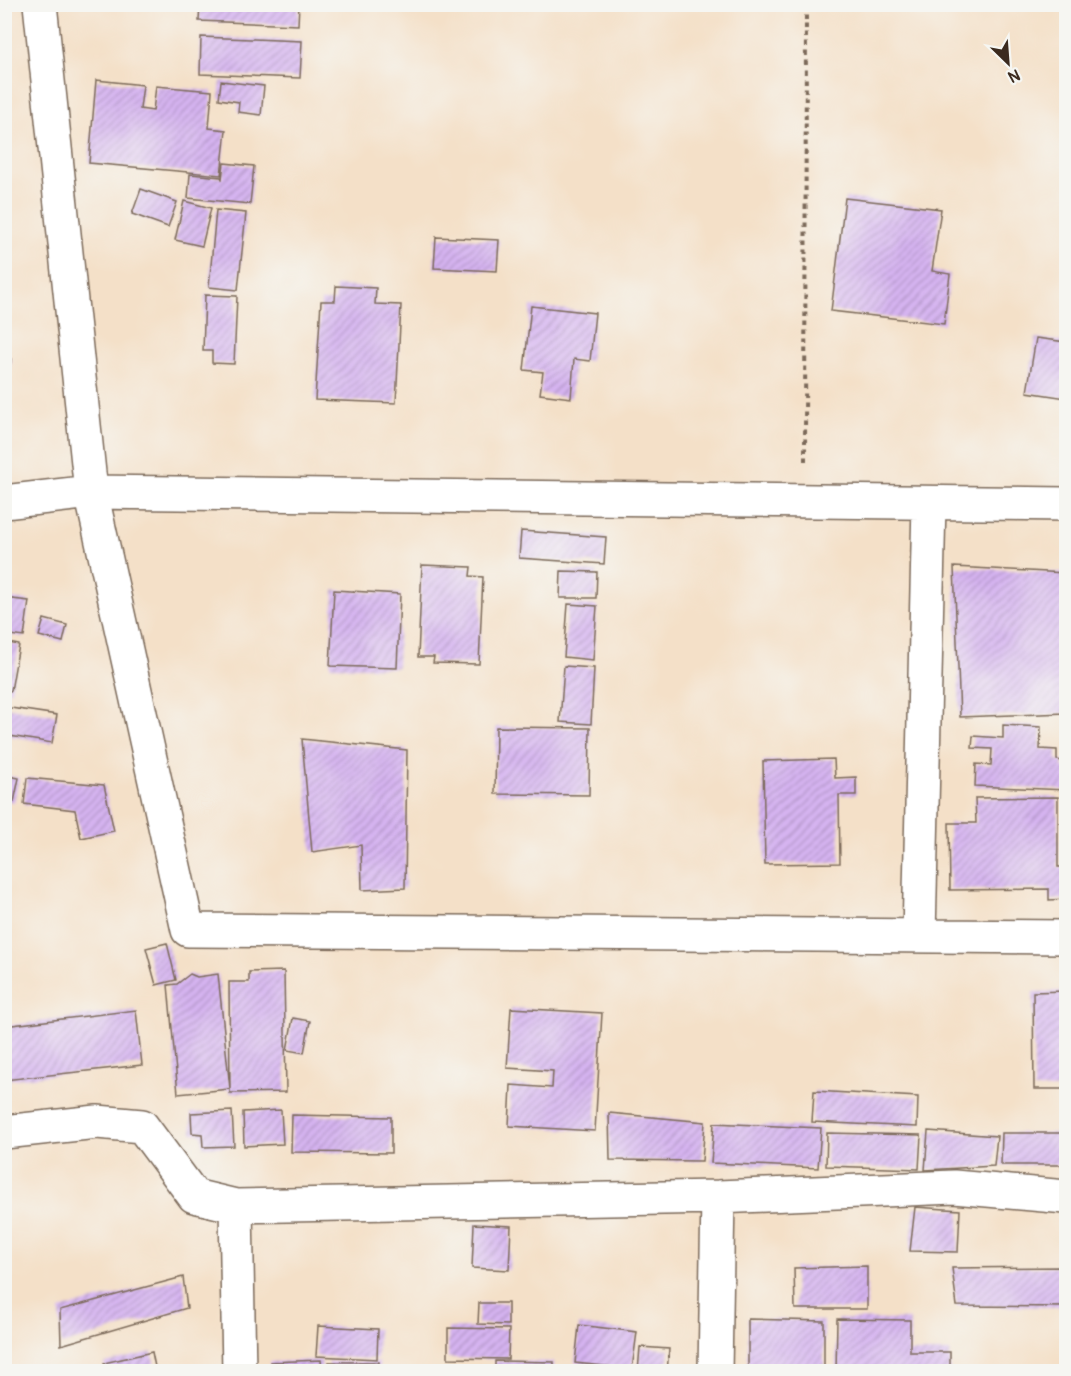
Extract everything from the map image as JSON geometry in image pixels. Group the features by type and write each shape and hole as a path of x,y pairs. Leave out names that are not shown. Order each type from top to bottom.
{"street":[{"path":"40,4 91,492 188,930 1066,937"},
{"path":"4,501 91,492 1066,504"},
{"path":"919,936 929,503"},
{"path":"4,1132 97,1122 142,1126 194,1196 236,1206 718,1197 954,1187 1066,1197"},
{"path":"715,1371 718,1197"},
{"path":"236,1206 239,1371"}],"path":[{"path":"806,4 806,501"}],"building":[{"path":"200,4 299,4 298,25 199,21"},
{"path":"201,37 302,41 300,78 200,74"},
{"path":"96,80 143,85 140,109 153,111 156,86 212,91 209,128 226,130 221,175 89,163"},
{"path":"221,81 264,86 261,115 238,112 239,102 219,99"},
{"path":"224,163 254,166 250,204 188,198 190,174 221,177 222,179"},
{"path":"141,189 177,202 168,227 132,214"},
{"path":"845,198 941,209 932,271 950,274 944,324 831,311"},
{"path":"184,201 211,208 202,246 175,240"},
{"path":"216,210 246,213 238,290 209,287"},
{"path":"436,237 499,240 497,271 434,268"},
{"path":"336,286 376,288 375,304 401,305 396,403 315,400 321,301 335,301"},
{"path":"205,295 237,296 234,364 212,363 212,351 203,351"},
{"path":"531,306 595,313 590,361 574,359 571,398 540,394 543,372 524,370"},
{"path":"1036,338 1066,342 1066,398 1027,392"},
{"path":"4,358 11,359 6,398 4,398"},
{"path":"521,531 606,537 604,564 519,558"},
{"path":"422,565 471,567 470,576 483,577 479,664 433,663 434,657 418,657"},
{"path":"954,567 1066,573 1066,713 960,717"},
{"path":"561,571 597,572 596,598 560,598"},
{"path":"334,590 400,594 397,668 330,666"},
{"path":"4,598 29,601 24,637 4,634"},
{"path":"568,604 597,606 593,660 564,657"},
{"path":"44,619 67,625 63,642 39,636"},
{"path":"4,642 19,645 11,691 4,690"},
{"path":"564,666 594,668 591,724 560,722"},
{"path":"4,707 57,715 52,743 4,735"},
{"path":"1003,725 1041,727 1040,749 1057,750 1057,760 1063,761 1062,768 1066,768 1066,790 975,786 976,764 991,765 992,749 972,748 973,736 1003,738"},
{"path":"496,727 590,728 589,795 495,794"},
{"path":"302,739 407,750 405,888 362,890 361,845 312,852"},
{"path":"834,759 835,778 856,777 856,795 839,795 840,863 765,864 763,761"},
{"path":"4,775 19,778 14,802 4,800"},
{"path":"27,778 104,785 114,831 81,838 75,810 24,804"},
{"path":"1058,797 1058,867 1066,867 1066,899 1049,900 1049,889 950,890 949,823 976,823 975,798"},
{"path":"167,943 176,980 156,985 146,948"},
{"path":"284,971 286,1092 230,1093 229,982 249,982 249,972"},
{"path":"190,974 197,977 218,974 230,1089 178,1094 168,985 177,984"},
{"path":"1066,991 1066,1089 1034,1089 1033,992"},
{"path":"511,1008 602,1013 595,1131 509,1126 511,1085 552,1088 553,1071 507,1068"},
{"path":"136,1010 142,1065 4,1080 4,1026"},
{"path":"293,1018 310,1021 304,1053 287,1050"},
{"path":"814,1091 918,1097 917,1127 812,1122"},
{"path":"281,1110 283,1144 244,1146 243,1112"},
{"path":"232,1111 234,1146 203,1147 202,1134 192,1133 191,1113"},
{"path":"609,1113 705,1122 702,1161 610,1160"},
{"path":"292,1115 391,1117 391,1153 291,1152"},
{"path":"714,1123 821,1128 818,1168 711,1163"},
{"path":"928,1131 997,1136 994,1166 925,1170"},
{"path":"827,1133 921,1135 919,1169 826,1166"},
{"path":"1002,1133 1066,1133 1066,1165 1001,1165"},
{"path":"915,1207 960,1210 958,1252 910,1251"},
{"path":"474,1224 511,1226 509,1270 472,1268"},
{"path":"867,1266 867,1309 795,1309 794,1268"},
{"path":"1066,1267 1066,1307 957,1306 952,1268"},
{"path":"183,1277 187,1308 61,1345 60,1310"},
{"path":"479,1303 508,1303 508,1325 478,1324"},
{"path":"748,1319 824,1321 824,1372 748,1372"},
{"path":"837,1319 910,1320 910,1352 950,1352 950,1372 836,1372"},
{"path":"579,1325 637,1332 632,1369 575,1363"},
{"path":"318,1326 378,1329 377,1359 316,1356"},
{"path":"448,1328 509,1329 508,1359 448,1358"},
{"path":"640,1347 669,1349 667,1372 638,1372"},
{"path":"152,1352 156,1372 106,1372 104,1363"},
{"path":"321,1360 322,1372 271,1372 270,1362"},
{"path":"495,1361 554,1362 554,1372 495,1372"},
{"path":"329,1362 379,1362 379,1372 329,1372"}]}
